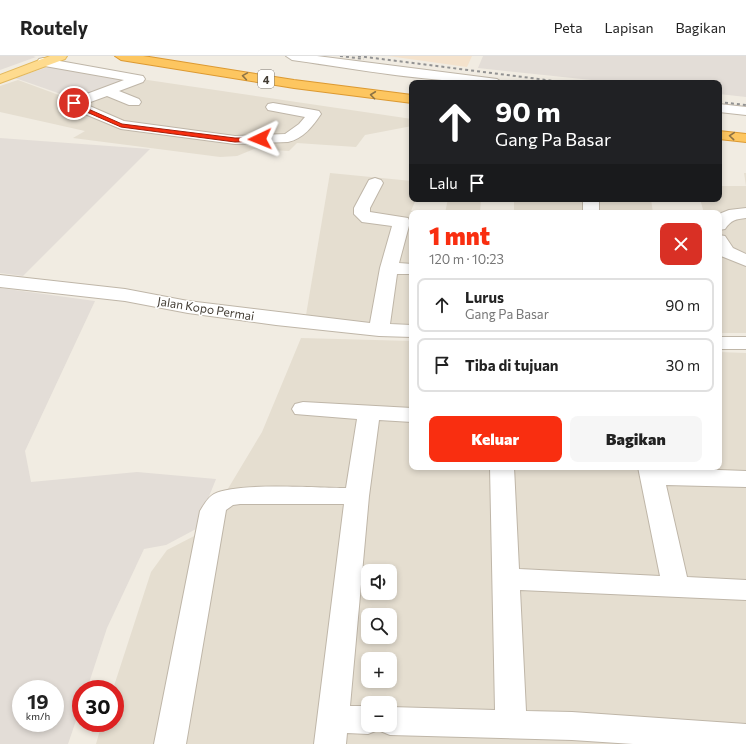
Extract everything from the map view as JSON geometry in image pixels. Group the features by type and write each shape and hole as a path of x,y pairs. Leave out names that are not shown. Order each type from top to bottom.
{"highway":[{"name":"4","path":"120,56 294,84 409,99"},
{"name":"4","path":"188,56 409,88"},
{"path":"722,122 746,125"},
{"path":"722,135 746,138"}],"main road":[{"path":"0,78 51,58"}],"street":[{"path":"292,56 470,80"},
{"path":"51,58 138,79 73,104 121,125 260,142 288,138 304,127 314,114 273,106"},
{"path":"107,91 134,102"},
{"path":"722,108 746,111"},
{"path":"375,183 362,208 362,214 368,218 407,221 389,268 379,330"},
{"path":"722,220 729,215 746,213"},
{"path":"722,244 727,252 746,262"},
{"path":"389,268 409,269"},
{"name":"Jalan Kopo Permai","path":"0,282 124,295 188,307 379,330 409,331"},
{"path":"722,343 746,343"},
{"path":"302,410 409,415"},
{"path":"361,722 332,731 357,496 369,414"},
{"path":"502,470 511,725"},
{"path":"676,587 651,472 746,479"},
{"path":"170,744 215,506 225,499 236,497 357,496"},
{"path":"506,579 746,590"},
{"path":"397,721 511,725 572,735 746,738"}],"shaded area":[{"path":"0,56 33,56 36,57 0,70"},
{"path":"388,56 472,56 467,67"},
{"path":"483,56 746,56 746,97 722,94 722,80 592,80 478,68"},
{"path":"51,66 129,79 78,100 15,78"},
{"path":"134,78 409,119 409,127 365,135 356,147 297,143 289,151 254,149 237,156 220,157 73,138 85,131 0,112 0,86 18,80 78,102"},
{"path":"0,138 150,149 23,276 0,273"},
{"path":"330,173 409,181 409,202 415,202 411,210 409,210 409,324 305,321"},
{"path":"744,173 746,173 746,186"},
{"path":"722,186 746,186 746,333 722,333 722,210 703,210 701,202 722,202"},
{"path":"447,202 481,202 480,210 446,210"},
{"path":"514,202 651,202 653,210 514,210"},
{"path":"0,288 95,301 25,451 31,482 137,472 216,479 196,529 166,545 144,549 107,628 90,680 72,680 72,732 68,744 0,744"},
{"path":"301,338 409,341 409,470 722,470 722,352 746,353 746,744 96,744 99,732 124,732 124,680 116,680 151,572 167,550 202,532 262,432"}],"railway":[{"path":"340,56 364,59"},
{"path":"358,56 546,80"},
{"path":"722,102 746,105"}],"route":[{"path":"74,103 73,104 121,125 235,140 260,139"}]}
